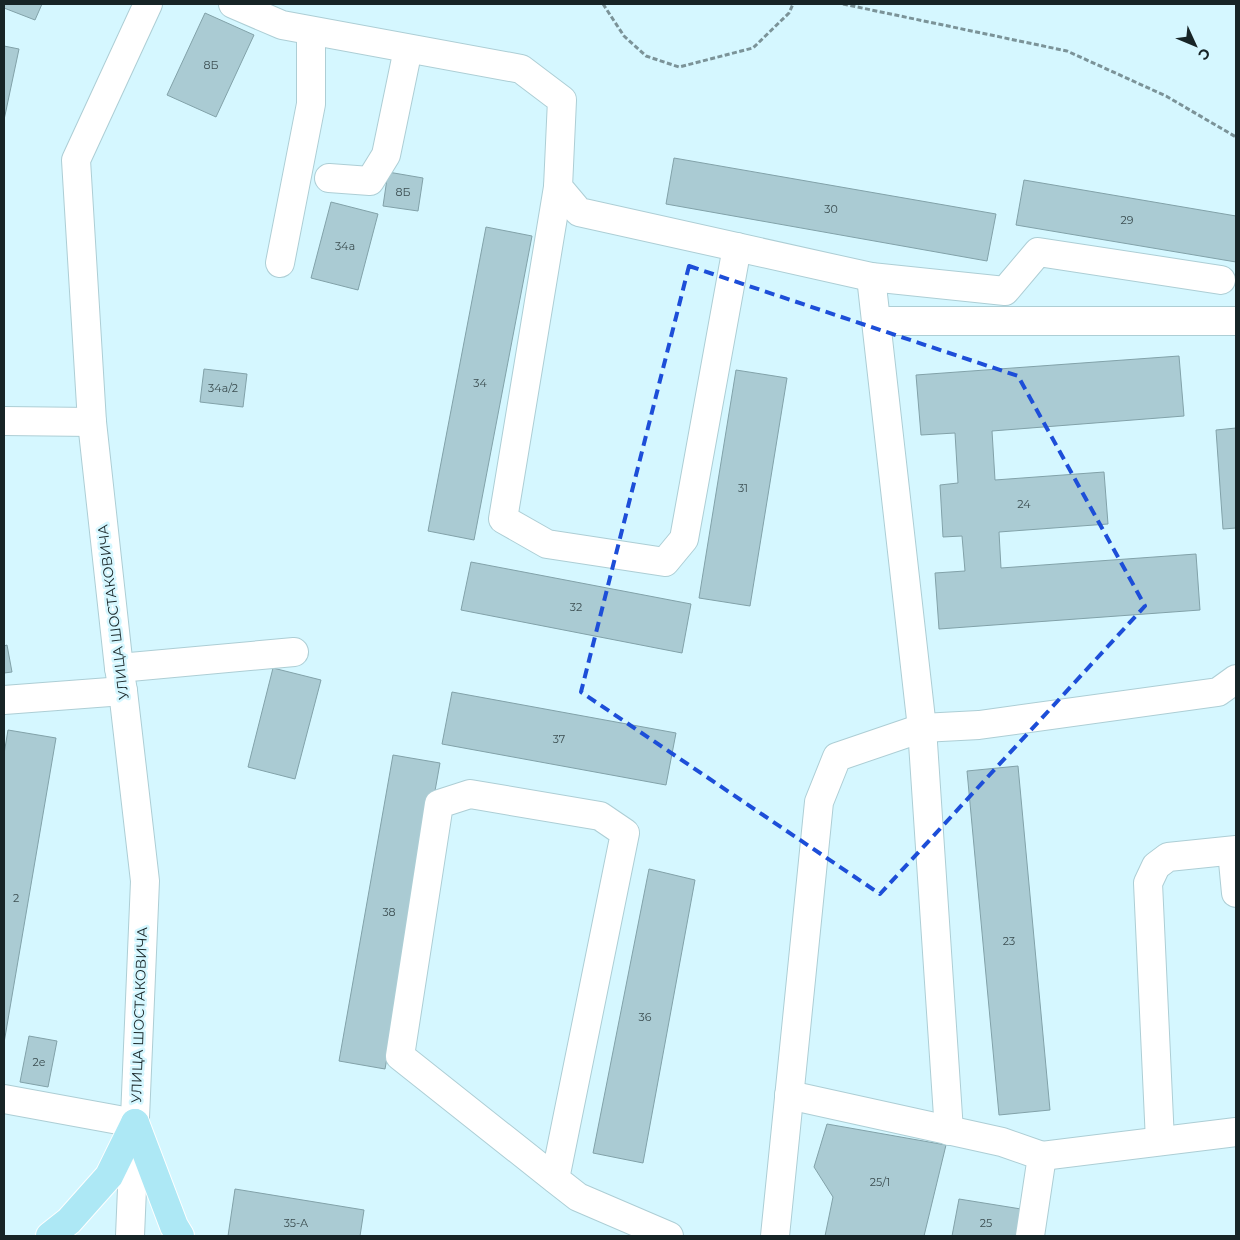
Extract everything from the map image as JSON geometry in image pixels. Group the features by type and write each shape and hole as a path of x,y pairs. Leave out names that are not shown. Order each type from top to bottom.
{"main road":[{"path":"50,1236 69,1221 109,1176 135,1123"},
{"path":"135,1123 170,1218 180,1236"}],"street":[{"name":"УЛИЦА ШОСТАКОВИЧА","path":"130,1236 145,881 92,422 76,160 148,4"},
{"path":"233,4 282,25 521,69 562,100 558,187 503,519 547,544 665,562 684,539 737,247"},
{"path":"280,263 311,104 311,31"},
{"path":"329,178 370,181 374,175 386,155 408,48"},
{"path":"558,187 579,212 871,277 1005,291 1038,252 1221,280"},
{"path":"871,277 922,728 949,1131"},
{"path":"876,321 1236,321"},
{"path":"4,421 92,422"},
{"path":"4,700 121,679 294,652"},
{"path":"775,1236 819,802 837,757 922,728 979,726 1218,692 1236,678"},
{"path":"555,1178 625,833 600,816 470,794 439,804 400,1056 578,1197 669,1236"},
{"path":"1160,1141 1148,883 1156,866 1168,857 1234,850 1236,893"},
{"path":"789,1095 1002,1142 1042,1156 1236,1132"},
{"path":"4,1099 135,1123"},
{"path":"1030,1236 1042,1156"}],"path":[{"path":"604,4 624,36 646,56 679,67 753,48 789,14 793,4"},
{"path":"844,4 1067,52 1166,96 1236,138"}],"highlighted area":[{"path":"689,266 1018,376 1145,606 880,894 581,692"}],"building":[{"path":"4,4 42,4 35,20 4,8"},
{"path":"205,13 254,35 216,117 167,95"},
{"path":"4,46 19,49 4,120"},
{"path":"674,158 996,214 987,261 666,204"},
{"path":"388,172 423,178 418,211 383,206"},
{"path":"1024,180 1236,216 1236,262 1016,225"},
{"path":"331,202 378,214 358,290 311,278"},
{"path":"486,227 532,236 474,540 428,531"},
{"path":"1179,356 1184,416 992,431 995,480 1104,472 1108,524 999,532 1001,568 1196,554 1200,610 939,629 935,573 965,571 962,536 943,537 940,485 958,483 955,433 921,435 916,375"},
{"path":"204,369 247,374 243,407 200,402"},
{"path":"736,370 787,378 750,606 699,598"},
{"path":"1236,428 1236,528 1223,529 1216,430"},
{"path":"471,562 691,604 682,653 461,610"},
{"path":"7,645 12,672 4,673 4,646"},
{"path":"273,668 321,680 295,779 248,767"},
{"path":"452,692 676,733 666,785 442,744"},
{"path":"8,730 56,738 4,1043 4,754"},
{"path":"393,755 440,763 385,1069 339,1061"},
{"path":"1018,766 1050,1110 999,1115 967,771"},
{"path":"649,869 695,880 643,1163 593,1153"},
{"path":"29,1036 57,1041 48,1087 20,1082"},
{"path":"827,1124 946,1145 924,1236 825,1236 833,1197 814,1167"},
{"path":"235,1189 364,1210 360,1236 228,1236"},
{"path":"959,1199 1021,1209 1016,1236 952,1236"}]}
